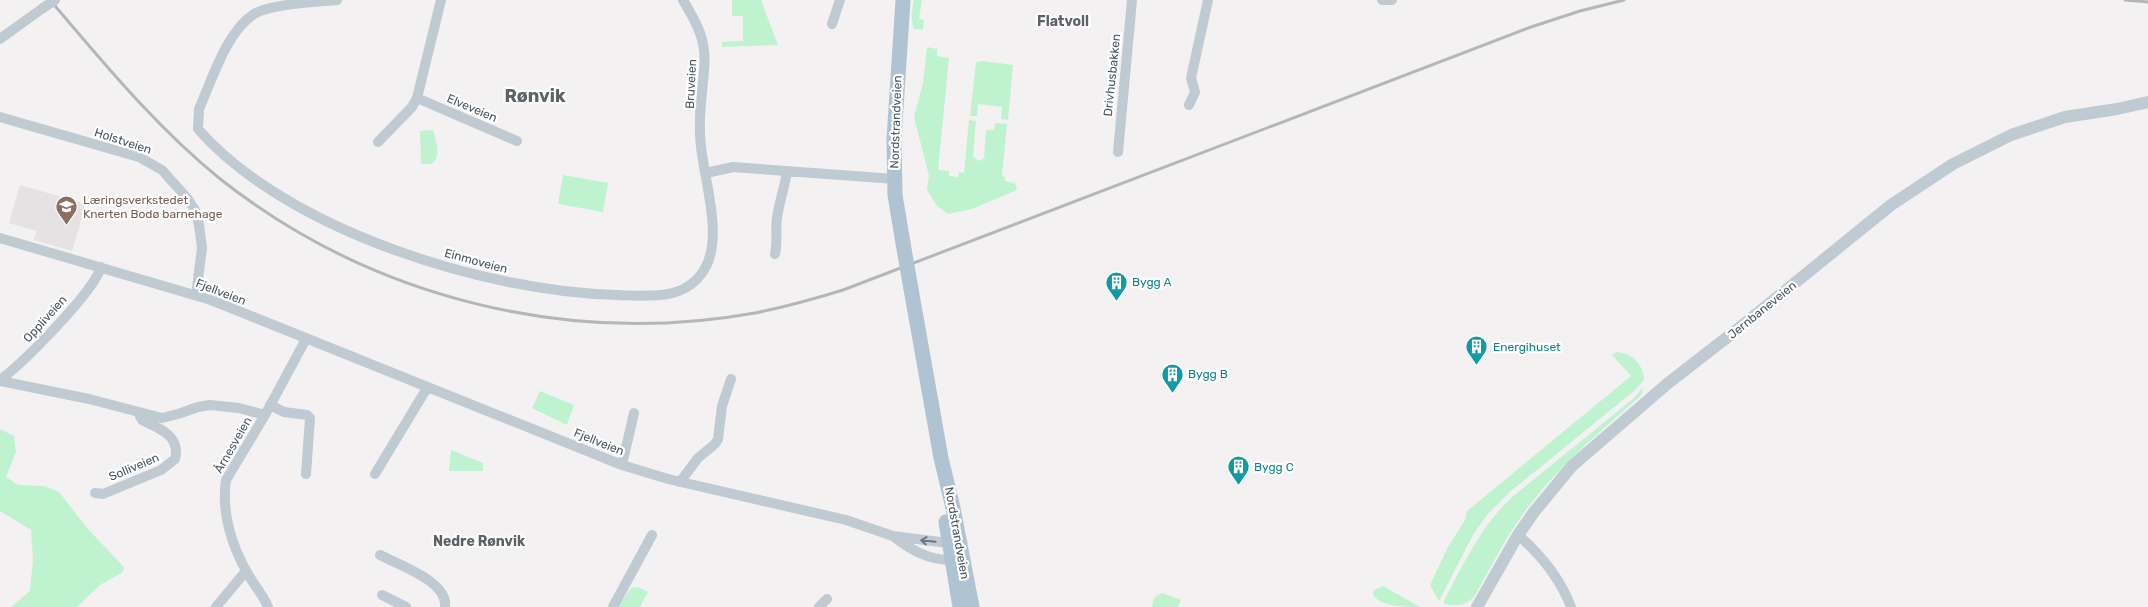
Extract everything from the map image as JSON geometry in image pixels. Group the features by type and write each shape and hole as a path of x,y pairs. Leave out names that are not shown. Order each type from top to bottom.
{"main road":[{"name":"Nordstrandveien","path":"903,0 894,139 895,179 903,243 941,458 940,474 960,607"},
{"name":"Nordstrandveien","path":"953,551 972,607"}],"street":[{"path":"0,39 55,0"},
{"name":"Einmoveien","path":"337,0 283,6 255,13 240,26 230,40 199,109 198,128 232,162 252,176 308,211 350,232 449,268 505,282 530,287 592,294 660,296 675,293 693,283 704,270 709,260 712,232 706,173"},
{"path":"378,142 402,118 418,98 441,0"},
{"name":"Bruveien","path":"683,0 699,30 704,50 701,154 706,173"},
{"path":"832,24 840,0"},
{"name":"Drivhusbakken","path":"1118,152 1132,0"},
{"path":"1189,105 1195,92 1191,78 1208,0"},
{"path":"1382,0 1392,0"},
{"name":"Elveveien","path":"418,98 518,141"},
{"name":"Jernbaneveien","path":"1477,607 1518,535 1534,512 1572,466 1612,430 1892,205 1953,164 2011,135 2065,117 2148,102"},
{"name":"Jernbaneveien","path":"2117,109 2148,109"},
{"name":"Holstveien","path":"0,117 139,157 162,170 195,210 202,248 196,295"},
{"path":"706,173 734,167 895,179"},
{"path":"775,254 777,216 785,185 786,171"},
{"name":"Fjellveien","path":"0,238 196,295 622,465 680,482 846,520 894,536 953,551"},
{"name":"Oppliveien","path":"0,381 34,351 63,319 96,279 101,268"},
{"name":"Årnesveien","path":"268,607 246,571 228,527 224,493 226,480 231,468 265,415 306,339"},
{"path":"680,482 698,458 715,444 718,439 722,406 731,379"},
{"name":"Solliveien","path":"0,381 162,418 210,405 239,408 265,415"},
{"path":"375,474 427,388"},
{"path":"270,405 284,412 306,415 310,418 306,474"},
{"name":"Solliveien","path":"95,493 103,494 161,470 175,459 176,449 168,434 162,429 142,420 139,413"},
{"path":"622,465 634,413"},
{"path":"613,607 652,535"},
{"path":"1518,535 1535,548 1549,565 1571,607"},
{"name":"Fjellveien","path":"894,536 909,548 941,560 953,551"},
{"path":"380,556 434,583 444,594 446,607"},
{"path":"216,607 246,571"},
{"path":"382,594 406,607"},
{"path":"819,607 827,599"}],"shaded area":[{"path":"20,185 86,204 72,251 34,240 36,231 9,223"}],"green space":[{"path":"732,0 761,0 778,45 722,47 722,42 743,41 743,16 732,16"},
{"path":"914,0 922,0 919,19 924,20 923,30 914,29 912,14"},
{"path":"927,47 937,49 937,56 949,58 938,170 949,171 949,176 958,177 959,172 964,173 969,120 976,121 973,157 979,161 984,158 986,130 994,130 995,123 1007,124 1002,176 1005,177 1005,181 1015,183 1017,190 972,209 948,214 937,206 927,190 929,176 914,117 923,83"},
{"path":"983,61 1013,65 1008,120 1001,119 1002,107 978,104 977,116 970,116 976,62"},
{"path":"433,130 438,152 437,156 432,164 421,164 420,131"},
{"path":"563,175 608,183 603,212 558,204"},
{"path":"1617,352 1628,355 1636,361 1642,369 1644,380 1634,391 1511,491 1488,514 1474,533 1439,601 1430,585 1448,547 1465,520 1467,511 1631,376 1612,355"},
{"path":"1643,387 1642,394 1576,454 1535,498 1497,555 1474,597 1460,605 1443,603 1481,534 1512,497 1634,398"},
{"path":"540,391 574,405 567,425 532,408"},
{"path":"0,429 14,436 16,452 6,477 18,485 44,486 59,492 88,529 124,567 123,572 100,585 77,607 11,607 30,591 33,559 31,530 0,511"},
{"path":"451,450 483,463 483,471 449,471"},
{"path":"1383,586 1420,607 1407,607 1380,602 1373,594 1374,590"},
{"path":"638,587 648,592 640,607 618,607 631,588"},
{"path":"1162,593 1181,600 1178,607 1152,607 1154,598"}],"railway":[{"path":"50,0 130,93 173,137 219,178 277,219 339,254 405,282 472,303 542,317 613,323 684,322 755,313 843,290 1531,27 1580,11 1624,0"},
{"path":"2125,0 2148,2"}],"place":[{"name":"Læringsverkstedet Knerten Bodø barnehage","path":"67,226"},
{"name":"Bygg A","path":"1116,301"},
{"name":"Energihuset","path":"1477,366"},
{"name":"Bygg B","path":"1172,393"},
{"name":"Bygg C","path":"1238,486"}],"district":[{"name":"Flatvoll","path":"1063,21"},
{"name":"Rønvik","path":"535,96"},
{"name":"Nedre Rønvik","path":"479,541"}]}
